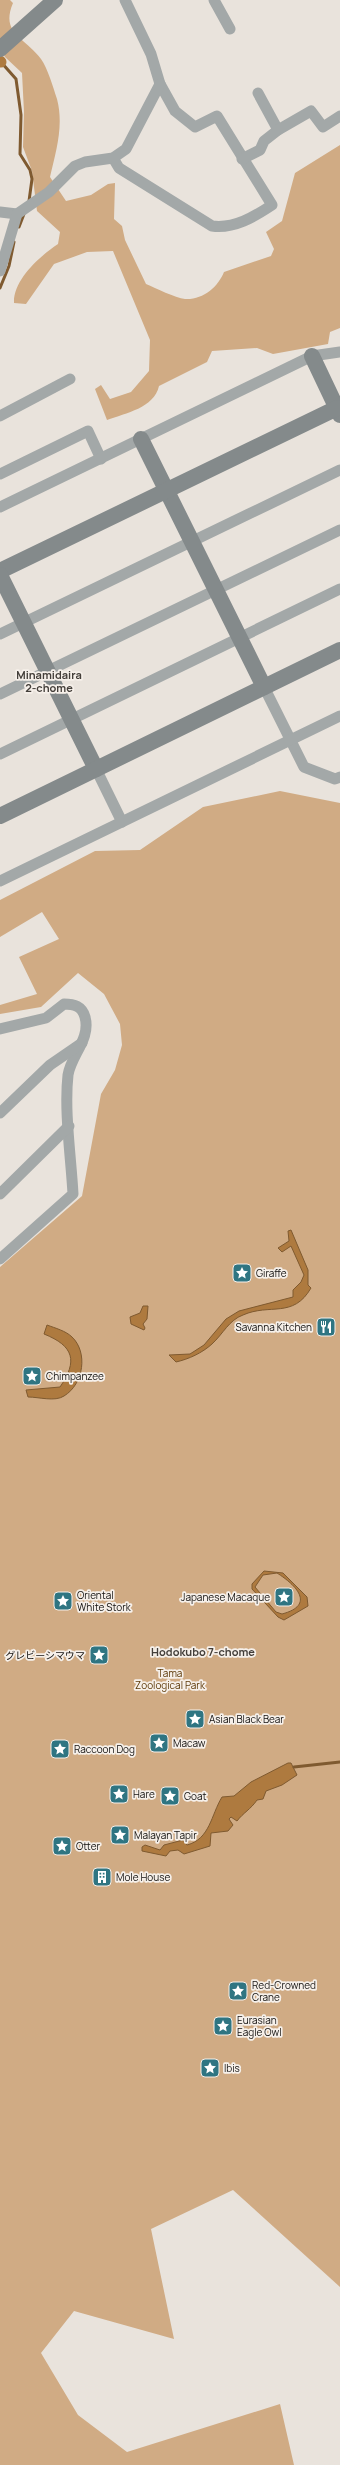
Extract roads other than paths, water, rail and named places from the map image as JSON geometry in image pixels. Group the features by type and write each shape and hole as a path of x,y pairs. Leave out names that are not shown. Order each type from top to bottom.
{"street":[{"path":"0,49 55,0"},
{"path":"113,158 119,168 212,226 219,227 251,219 272,206 217,116 195,127 176,111 160,84 151,54 125,0"},
{"path":"214,0 230,30"},
{"path":"0,212 24,210 49,192 74,166 85,162 113,158 126,149 160,84"},
{"path":"258,93 278,130"},
{"path":"242,159 260,150 264,141 278,130 311,111 322,127 340,116"},
{"path":"0,271 24,210"},
{"path":"0,507 312,356 340,352"},
{"path":"0,571 167,490 338,412 312,356"},
{"path":"0,416 70,379"},
{"path":"0,474 88,431 101,459"},
{"path":"142,439 304,767 338,779"},
{"path":"0,634 192,540 340,470"},
{"path":"0,694 340,530"},
{"path":"0,575 122,822"},
{"path":"0,754 340,589"},
{"path":"0,816 340,650"},
{"path":"0,881 340,716"},
{"path":"0,1029 46,1018 64,1004 74,1004 81,1009 85,1018 86,1030 82,1043 68,1073 73,1194 0,1259"},
{"path":"0,1112 50,1065 82,1043"},
{"path":"1,1193 69,1126"}],"waterway":[{"path":"1,62 16,79 21,115 20,154 30,170 32,179 29,201"},
{"path":"19,227 24,214"},
{"path":"0,288 9,266 14,242"},
{"path":"294,1767 340,1762"}],"place":[{"name":"Giraffe","path":"242,1273"},
{"name":"Savanna Kitchen","path":"326,1327"},
{"name":"Chimpanzee","path":"32,1376"},
{"name":"Japanese Macaque","path":"284,1597"},
{"name":"Oriental White Stork","path":"63,1601"},
{"name":"グレビーシマウマ","path":"99,1655"},
{"name":"Asian Black Bear","path":"195,1719"},
{"name":"Macaw","path":"159,1743"},
{"name":"Raccoon Dog","path":"60,1749"},
{"name":"Hare","path":"119,1794"},
{"name":"Goat","path":"170,1796"},
{"name":"Malayan Tapir","path":"120,1835"},
{"name":"Otter","path":"62,1846"},
{"name":"Mole House","path":"102,1877"},
{"name":"Red-Crowned Crane","path":"238,1991"},
{"name":"Eurasian Eagle Owl","path":"223,2026"},
{"name":"Ibis","path":"210,2068"}],"district":[{"name":"Minamidaira 2-chome","path":"49,680"},
{"name":"Hodokubo 7-chome","path":"203,1651"}],"park label":[{"name":"Tama Zoological Park","path":"170,1678"}]}
